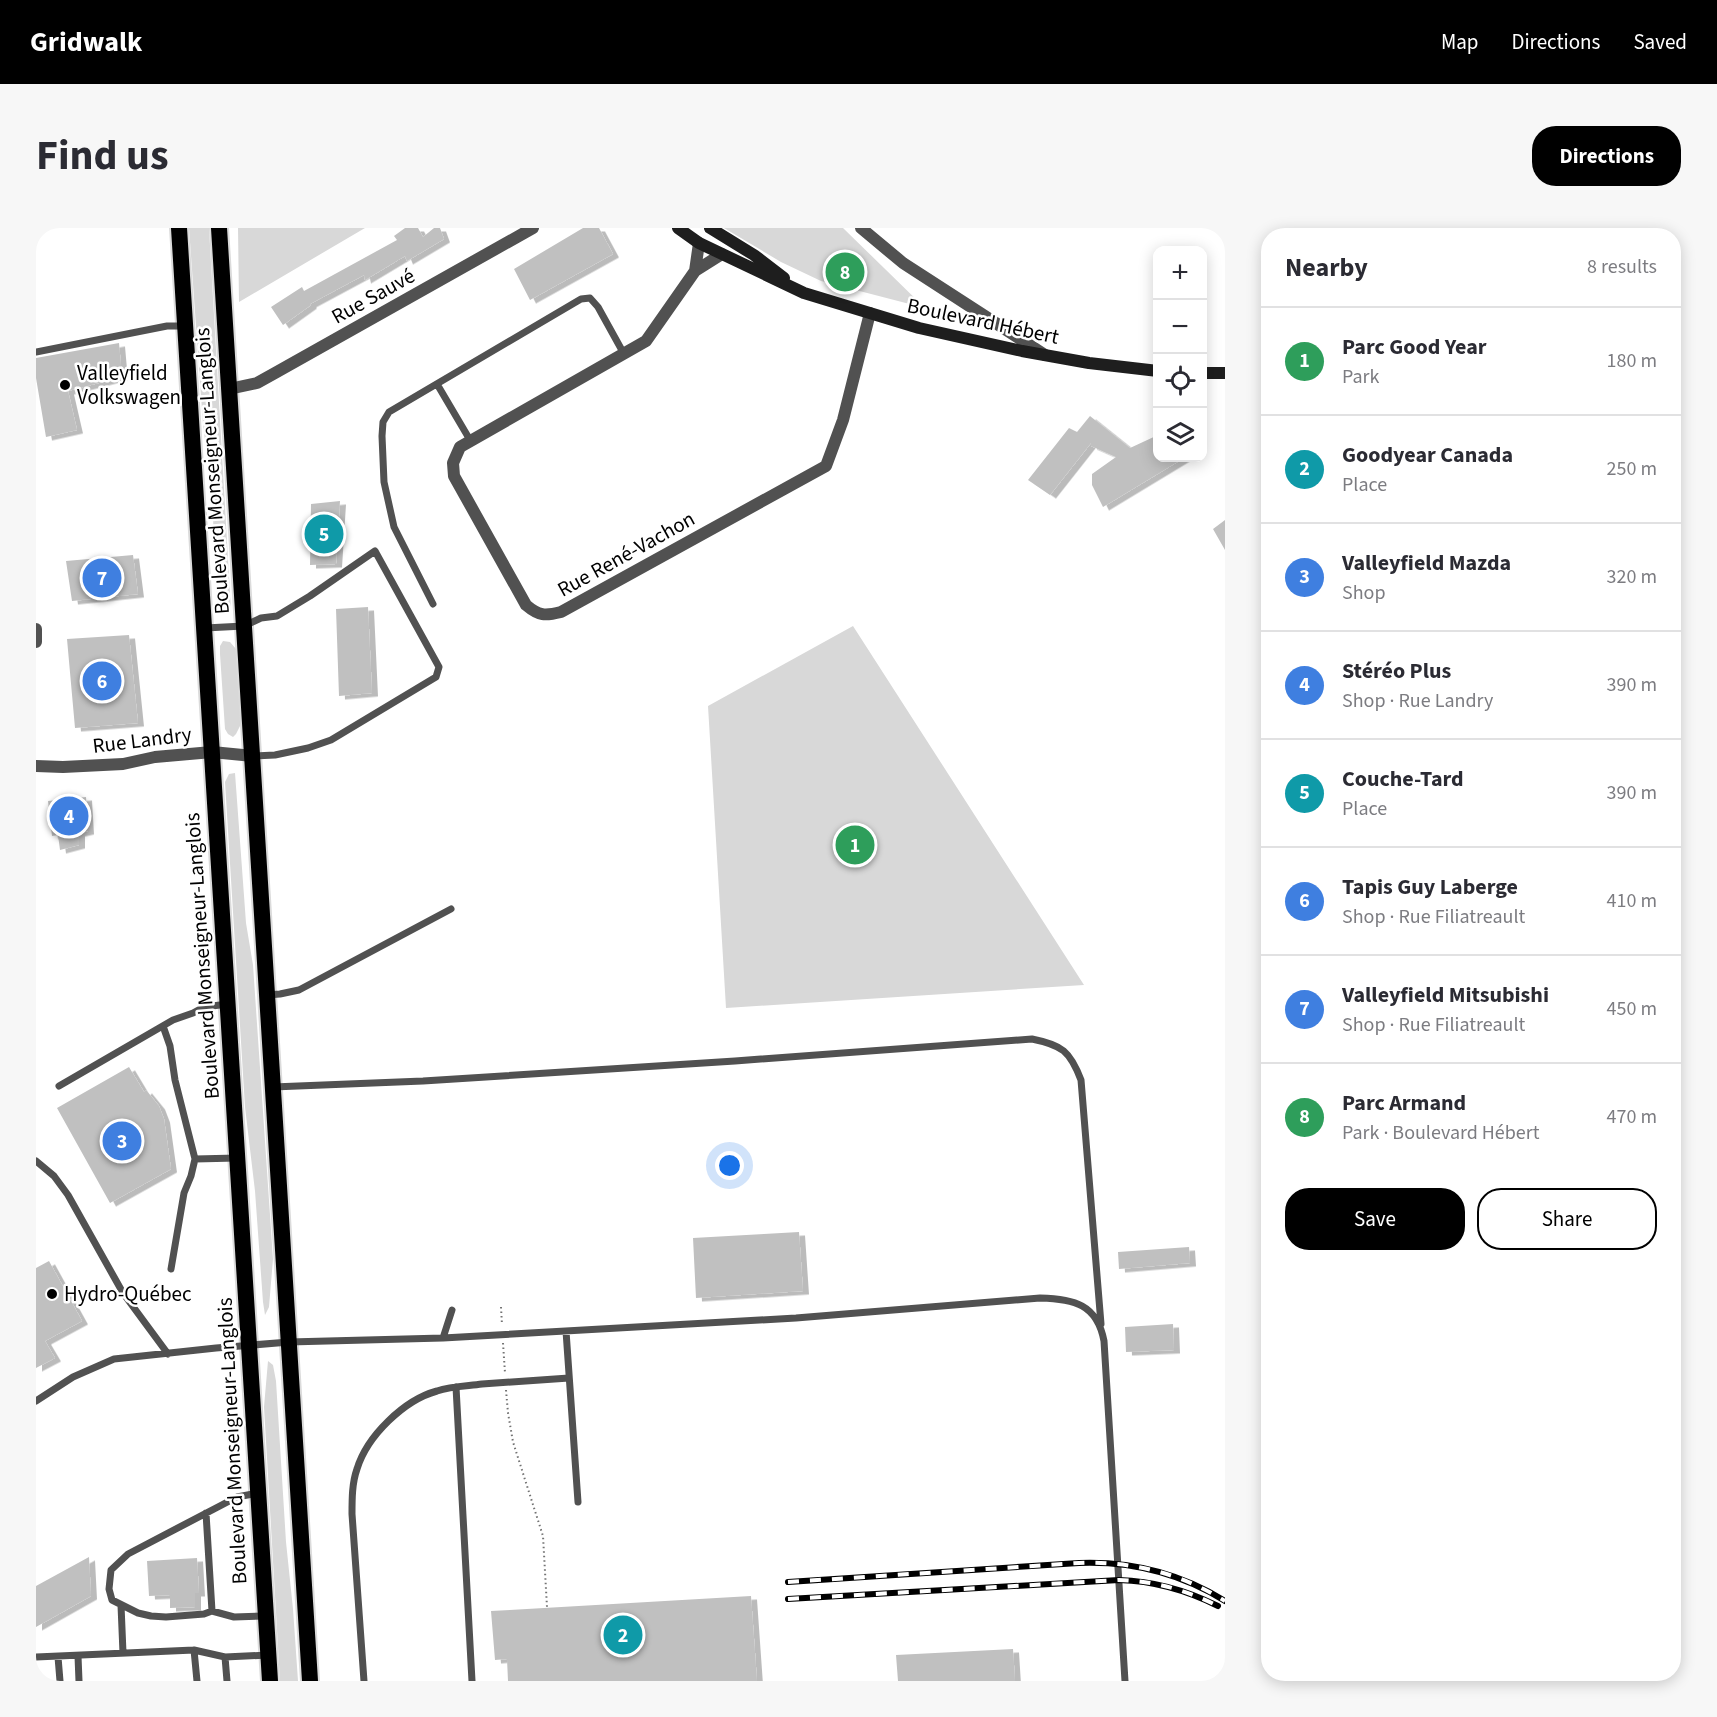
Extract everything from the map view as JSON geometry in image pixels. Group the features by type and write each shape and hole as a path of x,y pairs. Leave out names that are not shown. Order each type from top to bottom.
{"highway":[{"name":"Boulevard Monseigneur-Langlois","path":"179,228 270,1681"},
{"name":"Boulevard Monseigneur-Langlois","path":"219,228 310,1681"}],"main road":[{"name":"Boulevard Hébert","path":"678,228 699,243 804,293 924,330 1089,363 1153,370"},
{"name":"Boulevard Hébert","path":"710,228 754,255 804,293"},
{"path":"1207,373 1225,373"}],"street":[{"name":"Rue Sauvé","path":"229,389 270,376 533,228"},
{"path":"861,228 903,263 1046,355"},
{"name":"Rue René-Vachon","path":"699,243 694,271 646,341 460,447 453,463 454,476 526,605 534,612 547,615 561,612 826,466 843,420 870,313"},
{"path":"694,271 722,254"},
{"path":"36,629 36,642"},
{"name":"Rue Landry","path":"36,766 123,764 155,757 212,752 253,756"}],"lane":[{"path":"433,604 394,527 384,482 382,436 383,423 389,412 581,298 590,298 598,307 624,354"},
{"path":"36,352 167,326 185,326"},
{"path":"438,384 470,440"},
{"path":"204,628 244,626 261,618 277,616 375,551 439,667 436,677 331,740 275,755 253,756"},
{"path":"267,995 299,990 450,909"},
{"path":"59,1086 163,1026 204,1007 228,1004"},
{"path":"163,1026 170,1046 175,1080 195,1159 184,1193 171,1269"},
{"path":"273,1087 423,1081 1032,1039 1050,1042 1062,1050 1074,1061 1081,1080 1095,1262 1106,1355 1125,1681"},
{"path":"195,1159 237,1158"},
{"path":"36,1161 54,1176 68,1195 123,1293 168,1354"},
{"path":"36,1401 73,1377 114,1359 289,1342 443,1338 796,1318 1040,1298 1065,1299 1083,1306 1097,1320 1102,1330"},
{"path":"443,1338 452,1310"},
{"path":"566,1331 578,1502"},
{"path":"364,1681 352,1514 353,1489 357,1467 375,1437 396,1414 422,1396 437,1390 569,1378"},
{"path":"456,1387 472,1681"},
{"path":"258,1492 237,1497 128,1554 111,1570 109,1589 112,1600 151,1616 204,1614 212,1611 234,1617 265,1616"},
{"path":"206,1513 212,1611"},
{"path":"121,1605 123,1653"},
{"path":"194,1650 197,1681"},
{"path":"36,1657 194,1650 225,1657 268,1655"},
{"path":"78,1656 80,1681"},
{"path":"58,1657 60,1681"},
{"path":"225,1657 227,1681"}],"path":[{"path":"501,1307 508,1413 513,1442 543,1536 547,1607"}],"shaded area":[{"path":"189,228 209,228 231,611 218,613 212,500 203,424"},
{"path":"238,228 365,228 239,302"},
{"path":"724,228 843,228 925,308 821,281 781,262"},
{"path":"853,626 1084,985 726,1008 708,706"},
{"path":"223,641 230,642 236,649 240,691 240,726 233,737 225,729 220,654"},
{"path":"235,773 246,923 253,965 273,1259 269,1307 265,1315 255,1191 245,1107 225,782 229,774"},
{"path":"268,1361 273,1365 276,1381 286,1542 298,1681 280,1681 264,1407"}],"building":[{"path":"405,228 418,228 423,237 434,228 440,228 444,239 407,261 405,256 365,280 364,275 310,304 283,325 271,307 302,287 304,291 397,240 394,236"},
{"path":"583,228 599,228 613,254 530,300 514,269"},
{"name":"Valleyfield Volkswagen","path":"119,343 122,377 68,391 77,430 46,437 36,378 36,358"},
{"path":"1090,416 1130,448 1153,437 1153,462 1177,462 1103,507 1092,485 1092,474 1116,457 1091,446 1091,443 1050,495 1028,480 1069,428 1077,432"},
{"path":"340,501 336,564 310,565 311,504"},
{"path":"1225,520 1225,550 1213,529"},
{"path":"133,555 138,594 72,601 66,561"},
{"path":"368,607 372,693 339,696 336,609"},
{"path":"129,635 138,723 75,728 67,639"},
{"path":"86,797 88,831 79,833 79,845 60,850 58,835 52,836 48,801"},
{"path":"129,1067 144,1092 146,1090 159,1106 164,1119 171,1169 110,1203 57,1108"},
{"path":"799,1232 803,1291 696,1298 693,1238"},
{"path":"1189,1247 1190,1263 1119,1269 1118,1252"},
{"name":"Hydro-Québec","path":"49,1261 82,1321 45,1341 55,1358 36,1368 36,1268"},
{"path":"1173,1324 1174,1350 1126,1352 1125,1327"},
{"path":"89,1557 91,1596 36,1627 36,1586"},
{"path":"197,1558 199,1593 195,1593 195,1607 170,1608 170,1595 149,1596 147,1561"},
{"path":"751,1596 757,1681 508,1681 507,1659 495,1660 491,1611"},
{"path":"1013,1649 1015,1681 898,1681 896,1655"}],"railway":[{"path":"788,1582 1099,1563 1137,1567 1173,1576 1225,1601"},
{"path":"788,1599 1119,1580 1170,1587 1218,1606"}],"place":[{"name":"Parc Armand","path":"845,272"},
{"name":"Valleyfield Volkswagen","path":"65,385"},
{"name":"Couche-Tard","path":"324,534"},
{"name":"Valleyfield Mitsubishi","path":"102,578"},
{"name":"Tapis Guy Laberge","path":"102,681"},
{"name":"Stéréo Plus","path":"69,816"},
{"name":"Parc Good Year","path":"855,845"},
{"name":"Valleyfield Mazda","path":"122,1141"},
{"name":"Hydro-Québec","path":"52,1294"},
{"name":"Goodyear Canada","path":"623,1635"}]}
